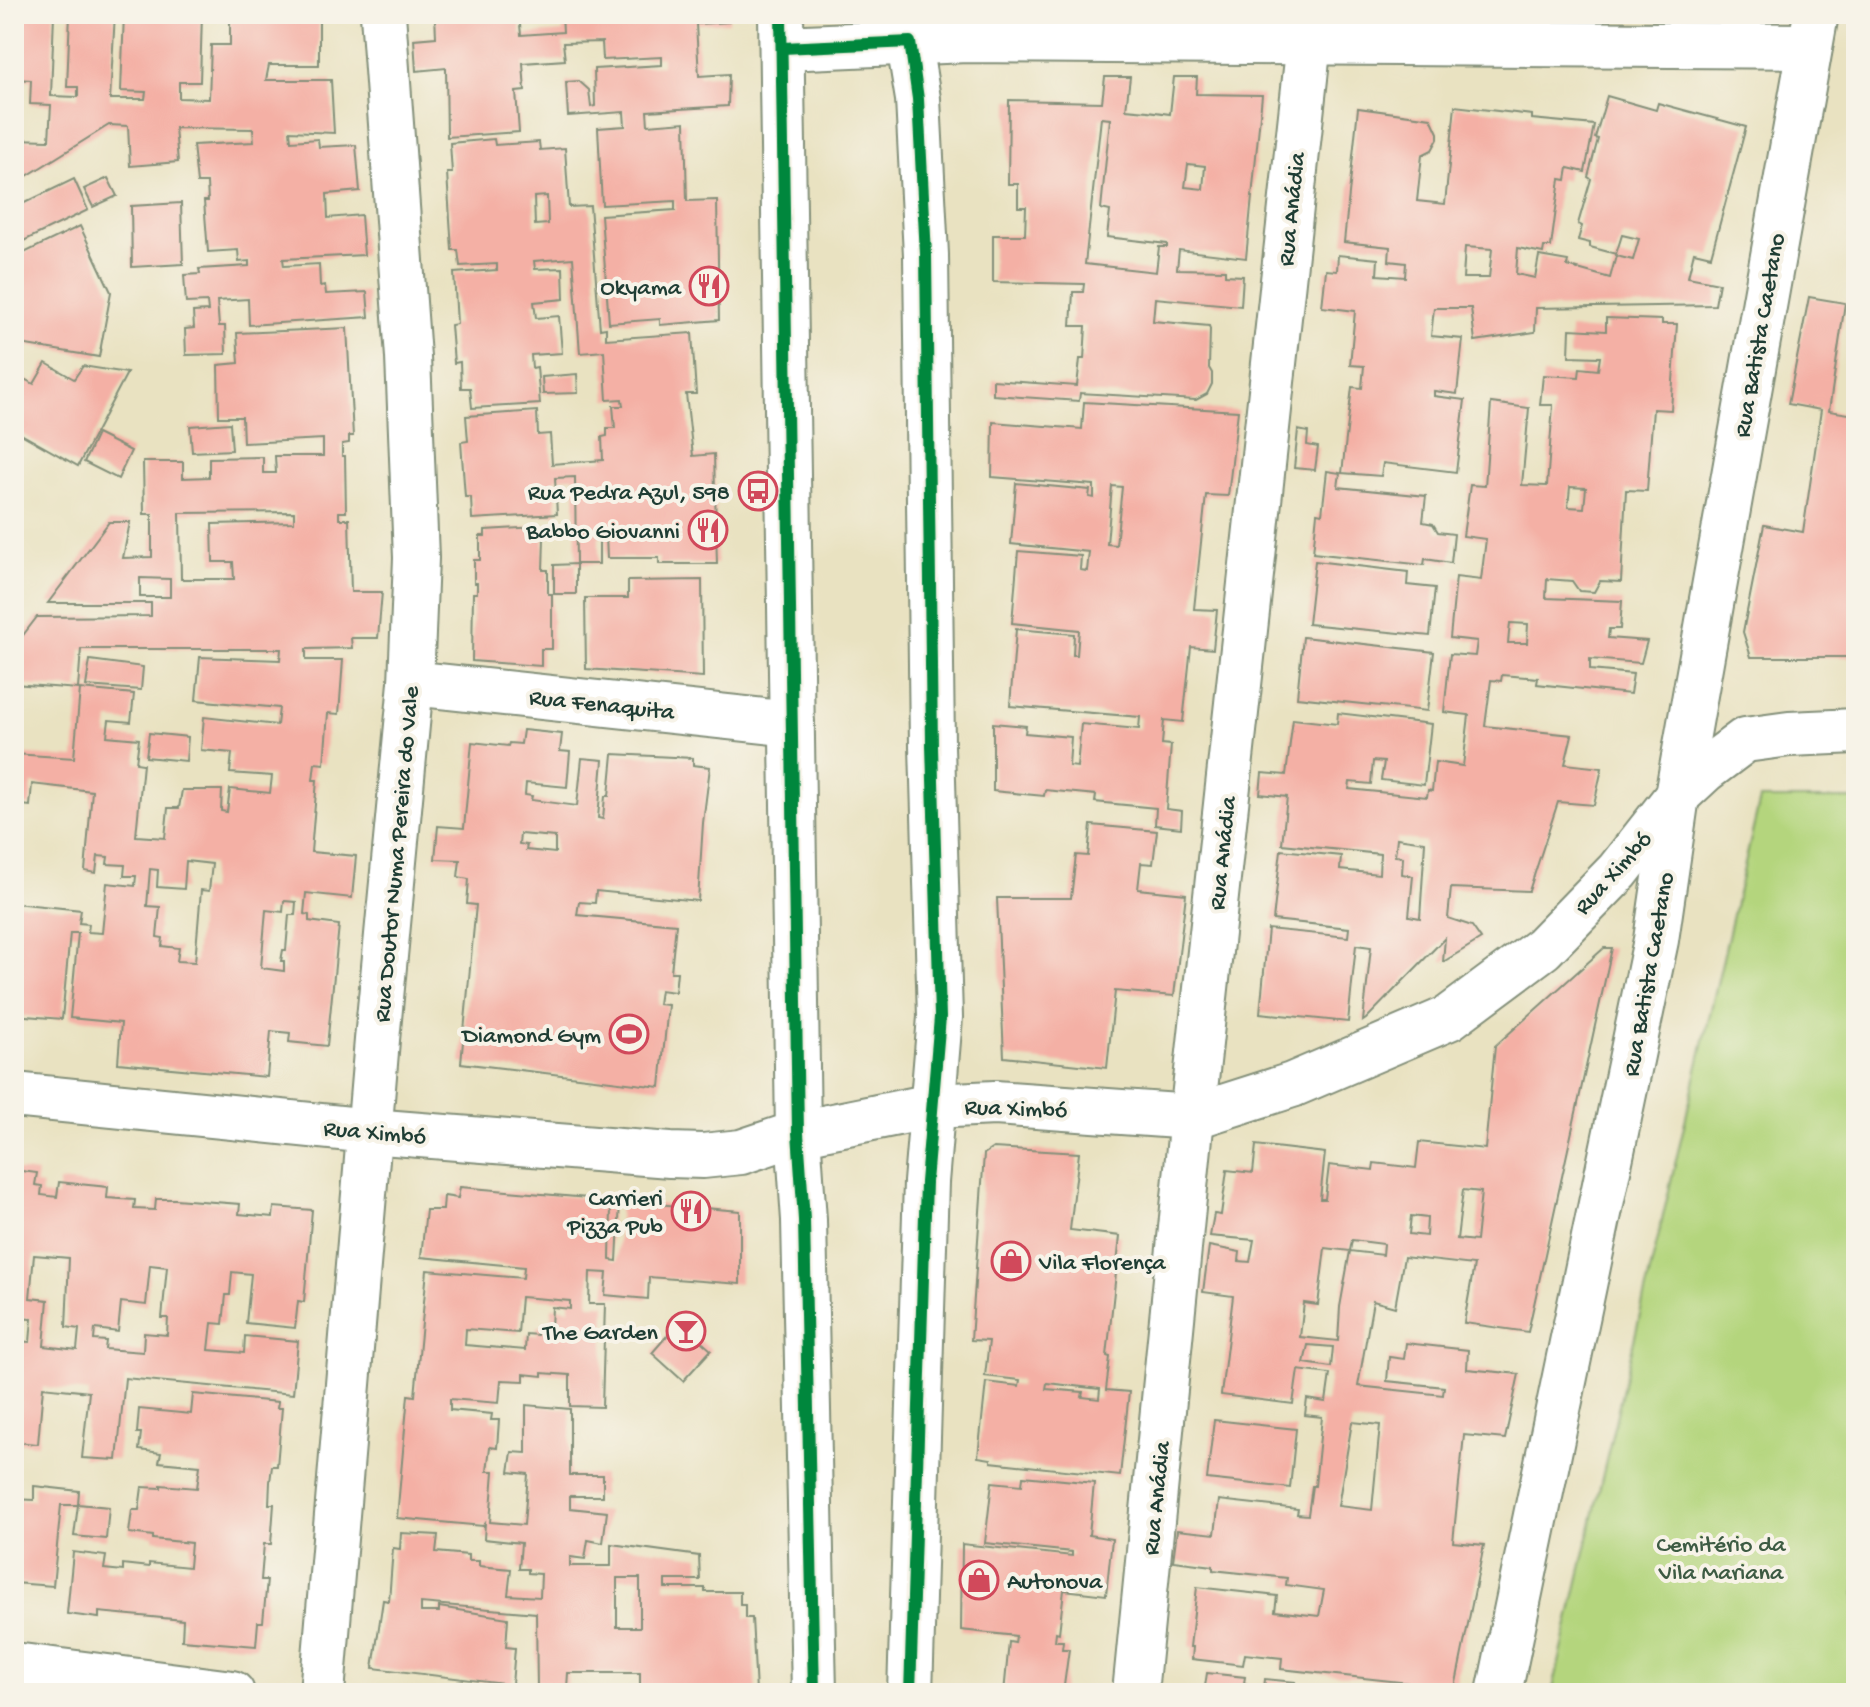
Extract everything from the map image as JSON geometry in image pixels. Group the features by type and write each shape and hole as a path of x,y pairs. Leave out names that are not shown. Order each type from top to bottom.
{"street":[{"name":"Rua Doutor Numa Pereira do Vale","path":"322,1693 411,683 416,558 408,357 383,14"},
{"path":"814,1693 804,1220 798,1133 782,31 1310,27 1813,30"},
{"name":"Rua Anádia","path":"1135,1693 1192,1117 1310,27"},
{"path":"907,28 918,99 926,271 932,746 940,1017 926,1182 910,1693"},
{"name":"Rua Batista Caetano","path":"1499,1693 1656,940 1677,796 1813,30"},
{"name":"Rua Fenaquita","path":"411,683 792,724"},
{"name":"Rua Ximbó","path":"14,1095 370,1131 703,1156 741,1152 798,1133 932,1106 995,1103 1192,1117 1292,1085 1449,1018 1543,948 1618,871 1677,796 1745,740 1789,734 1856,731"},
{"path":"14,1665 232,1693"}],"green space":[{"name":"Cemitério da Vila Mariana","path":"1760,799 1856,799 1856,1693 1552,1693"}],"building":[{"path":"14,14 54,14 51,96 78,97 78,87 67,87 70,14 115,14 110,99 145,99 146,92 121,91 124,14 202,14 200,82 179,82 179,98 209,99 211,45 230,45 230,14 319,14 319,65 269,65 266,80 331,80 334,133 290,131 291,141 318,139 319,147 356,145 360,191 327,194 328,218 361,215 364,255 283,259 284,266 319,264 320,286 325,285 326,294 367,292 369,317 249,325 248,299 217,301 219,326 225,326 226,354 186,355 185,329 194,328 193,312 208,311 207,302 186,303 184,275 200,274 199,269 249,266 249,261 239,262 238,250 208,252 204,201 208,201 207,183 197,183 193,145 254,142 253,129 175,128 178,162 130,166 128,126 109,125 14,184 14,139 49,140 51,105 30,104 31,80 14,79"},
{"path":"435,14 519,14 521,35 563,32 562,14 729,14 729,22 696,24 699,76 729,74 728,106 647,111 648,125 685,122 687,201 717,200 719,320 660,325 660,319 609,323 601,215 675,210 675,201 602,205 598,128 625,126 624,112 568,116 566,82 579,81 589,90 591,107 595,106 594,69 662,65 662,57 603,60 602,42 563,43 565,60 523,63 525,91 516,92 519,132 447,137 446,68 416,71 414,39 436,37"},
{"path":"1105,77 1130,77 1126,109 1170,114 1174,77 1197,77 1196,94 1262,95 1246,258 1179,250 1177,269 1225,270 1225,275 1243,276 1241,306 1155,298 1153,321 1209,326 1212,384 1207,394 1196,400 1080,393 1079,401 993,395 993,380 1077,386 1080,359 1084,359 1086,326 1071,326 1073,292 1083,292 1084,284 993,282 993,235 1025,235 1026,207 1018,207 1018,184 1008,184 1009,100 1102,102","holes":["1101,118 1110,119 1101,209 1110,211 1107,237 1167,244 1167,247 1159,247 1156,272 1085,264","1188,164 1205,166 1203,189 1185,187"]},
{"path":"1607,96 1656,110 1658,103 1746,127 1711,256 1694,252 1688,277 1719,283 1715,305 1536,308 1535,332 1475,341 1471,308 1434,308 1431,336 1463,339 1457,394 1434,391 1434,396 1465,400 1456,472 1383,463 1381,476 1342,473 1352,387 1362,388 1364,366 1350,365 1355,311 1322,307 1326,270 1337,271 1338,255 1378,259 1377,275 1405,277 1406,263 1389,261 1390,247 1344,242 1358,108 1431,118 1438,139 1432,150 1422,155 1417,201 1445,204 1455,106 1532,115 1532,119 1594,125 1585,172 1568,168 1566,180 1560,179 1551,247 1544,247 1543,253 1518,248 1516,274 1535,278 1539,256 1568,261 1567,266 1610,278 1616,256 1633,260 1639,239 1622,235 1616,254 1590,247 1590,243 1578,240 1582,226 1578,224 1598,139 1595,138","holes":["1465,247 1492,249 1489,278 1463,278"]},
{"path":"494,139 495,145 539,142 540,150 565,148 569,207 590,206 600,329 606,328 606,339 692,333 696,394 686,394 693,456 714,454 717,564 659,564 659,558 607,558 606,536 599,536 599,564 576,564 575,477 555,478 557,514 472,519 471,497 465,497 461,442 468,441 466,416 537,411 538,435 550,434 552,464 603,460 602,437 607,436 607,428 615,428 613,406 623,406 622,399 607,400 604,351 580,353 573,258 534,261 535,269 563,268 564,299 534,302 536,318 559,316 562,353 531,355 532,368 537,367 540,404 472,408 470,388 461,388 460,362 454,363 451,325 457,324 454,273 497,270 497,264 460,266 458,250 452,250 447,173 452,173 450,143","holes":["547,196 548,224 535,225 534,197"]},
{"path":"108,178 117,196 93,207 84,189"},
{"path":"74,179 88,210 15,245 20,255 80,226 111,292 99,357 14,343 14,208"},
{"path":"181,203 183,264 132,267 131,206"},
{"path":"1809,297 1845,303 1829,411 1856,415 1856,657 1751,657 1743,632 1764,525 1803,532 1821,410 1788,404"},
{"path":"1606,318 1662,320 1662,324 1677,324 1671,410 1653,409 1647,491 1626,490 1621,582 1600,581 1594,592 1579,591 1572,581 1547,579 1546,598 1622,601 1620,629 1609,629 1608,638 1647,641 1641,663 1590,659 1590,670 1633,674 1630,694 1537,684 1538,678 1502,675 1501,681 1491,680 1485,726 1572,735 1565,764 1602,768 1594,805 1558,802 1529,891 1451,888 1448,918 1472,926 1481,939 1443,962 1445,938 1363,1021 1371,947 1356,945 1348,1022 1260,1013 1268,929 1348,937 1349,928 1273,920 1281,850 1341,856 1340,870 1379,874 1380,854 1282,844 1287,797 1260,794 1262,773 1286,775 1293,719 1337,724 1338,713 1431,724 1424,785 1381,780 1384,762 1373,761 1371,784 1350,782 1349,789 1427,797 1428,790 1432,791 1435,762 1463,766 1469,715 1444,712 1450,654 1475,656 1477,641 1450,638 1456,577 1481,580 1486,539 1463,536 1470,485 1485,486 1491,403 1529,408 1522,485 1547,486 1553,405 1540,405 1543,375 1579,377 1580,368 1598,370 1600,357 1569,356 1570,329 1606,331","holes":["1570,487 1586,488 1584,508 1568,507","1510,623 1528,624 1527,643 1508,643","1397,838 1425,842 1420,918 1409,916 1413,876 1402,874 1403,857 1395,856"]},
{"path":"347,328 353,436 349,436 349,443 342,444 346,512 339,512 339,519 349,519 351,592 382,592 378,638 351,638 352,648 306,649 306,660 343,660 339,714 328,713 324,764 315,763 313,780 317,780 311,852 356,856 352,898 306,893 304,914 309,915 309,921 339,925 327,1046 289,1042 290,1033 271,1031 267,1077 118,1063 121,1023 70,1018 78,933 70,933 62,1019 14,1015 14,903 81,910 79,923 89,924 88,932 102,933 107,883 135,886 136,876 124,876 125,865 107,864 108,857 98,856 96,873 85,871 92,791 32,784 30,806 14,804 14,754 74,758 80,689 134,694 131,722 109,720 107,736 139,739 136,763 143,764 136,836 165,838 168,808 179,808 182,790 222,790 221,811 227,812 230,789 270,793 272,776 230,773 232,753 201,750 204,717 277,725 279,708 196,700 200,657 280,660 281,649 81,649 78,689 14,684 14,647 37,617 151,616 151,603 48,603 109,522 130,522 123,558 152,557 152,514 144,514 143,462 183,462 183,478 209,477 209,458 263,457 263,473 276,473 275,456 323,456 323,439 243,443 242,417 219,417 218,365 239,363 237,333","holes":["294,512 294,522 212,524 213,562 233,562 234,579 181,579 180,513","140,578 170,579 170,597 140,597","186,861 212,864 209,891 201,890 195,962 177,961 179,948 162,946 163,938 157,937 160,907 147,906 150,869 158,870 157,887 184,889","284,901 296,902 295,915 289,915 286,950 283,950 281,961 284,961 284,971 261,968 266,910 283,912"]},
{"path":"46,363 74,379 83,366 127,373 78,466 14,430 14,374 34,384"},
{"path":"577,374 578,393 543,394 542,377"},
{"path":"1084,402 1238,411 1228,496 1206,495 1194,609 1217,610 1213,649 1191,647 1183,722 1164,720 1162,744 1171,745 1166,809 1182,811 1181,828 1155,825 1156,808 1095,802 1096,795 1045,790 1044,796 993,791 993,723 1026,726 1025,733 1071,737 1069,766 1077,767 1081,724 1139,729 1140,717 1010,706 1016,629 1074,634 1073,655 1077,655 1079,630 1012,623 1018,551 1081,556 1080,570 1087,571 1089,552 1011,544 1016,483 1090,490 1089,497 1094,498 1094,485 992,477 993,422 1082,429","holes":["1112,486 1122,487 1116,545 1107,544"]},
{"path":"230,423 232,450 192,452 190,426"},
{"path":"1298,430 1308,432 1307,445 1318,447 1315,470 1294,468"},
{"path":"97,434 131,451 118,479 84,462"},
{"path":"1327,471 1340,473 1338,487 1426,496 1423,522 1433,524 1438,532 1454,534 1451,563 1425,559 1424,565 1313,553 1317,513 1322,514"},
{"path":"538,527 538,538 544,538 543,570 548,570 548,594 552,594 552,649 541,649 541,666 472,661 473,593 477,593 474,560 480,560 480,536 485,536 485,530"},
{"path":"1315,561 1408,572 1407,585 1435,588 1430,636 1308,624"},
{"path":"576,564 576,594 554,594 554,565"},
{"path":"702,580 703,677 586,669 585,598 628,598 628,581"},
{"path":"1303,637 1434,652 1427,711 1297,697"},
{"path":"90,660 143,667 141,690 86,686"},
{"path":"523,730 562,734 560,751 570,752 567,787 526,783 525,795 532,796 531,800 577,806 582,758 603,760 598,818 603,819 605,796 609,796 613,754 693,758 693,765 710,767 698,901 596,891 595,903 579,902 577,915 676,924 671,972 677,972 675,992 660,990 658,1004 668,1005 660,1087 461,1063 476,905 467,904 469,879 458,877 460,860 435,859 438,826 464,828 472,742 508,746 509,743 521,744","holes":["520,834 555,837 555,853 526,850 527,845 519,844"]},
{"path":"149,733 188,737 186,761 146,757"},
{"path":"1091,825 1157,831 1153,864 1141,863 1138,889 1186,894 1174,996 1115,991 1107,1068 1004,1057 997,898 1071,898 1076,855 1088,856"},
{"path":"1604,948 1612,948 1528,1332 1464,1323 1474,1265 1404,1257 1395,1307 1373,1301 1358,1386 1443,1395 1444,1387 1387,1381 1389,1357 1404,1359 1406,1343 1468,1350 1467,1369 1519,1374 1505,1439 1464,1435 1453,1542 1484,1545 1455,1688 1281,1669 1282,1658 1245,1654 1243,1665 1192,1659 1193,1647 1190,1647 1197,1587 1277,1596 1275,1611 1319,1616 1324,1590 1286,1585 1287,1578 1213,1570 1213,1566 1173,1561 1177,1530 1215,1534 1219,1500 1298,1509 1297,1514 1308,1515 1312,1486 1315,1486 1322,1417 1305,1415 1307,1399 1326,1402 1330,1374 1298,1370 1293,1404 1221,1395 1233,1296 1203,1292 1209,1246 1240,1252 1239,1261 1250,1262 1254,1240 1210,1236 1214,1214 1221,1215 1227,1170 1253,1173 1256,1145 1325,1153 1320,1199 1325,1199 1329,1165 1373,1170 1374,1163 1416,1168 1419,1142 1485,1149 1495,1046","holes":["1463,1190 1481,1192 1476,1241 1457,1239","1411,1216 1427,1218 1426,1236 1409,1234","1352,1240 1384,1244 1383,1255 1350,1251","1325,1248 1350,1251 1340,1307 1338,1341 1300,1337 1304,1303 1318,1305","1308,1345 1333,1347 1331,1367 1304,1363","1352,1422 1380,1425 1372,1510 1338,1506"]},
{"path":"993,1148 1079,1153 1070,1230 1120,1236 1106,1390 1129,1392 1120,1476 991,1462 991,1459 978,1457 986,1382 1019,1386 1020,1380 985,1376 989,1341 971,1340 984,1154","holes":["1047,1383 1100,1389 1099,1399 1082,1397 1083,1392 1046,1389"]},
{"path":"14,1170 37,1173 35,1185 42,1186 41,1195 57,1197 59,1182 108,1187 107,1198 135,1200 134,1209 155,1210 156,1199 175,1199 240,1204 239,1214 273,1217 274,1207 312,1210 304,1302 298,1301 295,1328 246,1323 251,1274 232,1272 223,1324 212,1323 209,1350 244,1353 245,1336 298,1341 293,1394 125,1378 117,1460 82,1458 89,1392 43,1387 38,1444 14,1442 14,1392 17,1392 18,1384 14,1383 14,1341 30,1342 32,1319 14,1318","holes":["34,1255 69,1258 66,1327 79,1329 77,1350 44,1346 48,1300 30,1298","150,1265 167,1267 162,1318 168,1318 167,1335 144,1333 143,1352 105,1349 106,1341 94,1340 95,1329 118,1332 121,1302 146,1305"]},
{"path":"460,1187 599,1199 599,1207 611,1207 610,1260 617,1261 620,1201 740,1211 740,1284 649,1277 648,1299 605,1295 607,1273 590,1272 589,1304 605,1304 602,1407 570,1406 570,1375 542,1373 542,1376 524,1374 524,1381 501,1380 499,1403 450,1399 450,1410 492,1414 491,1420 499,1420 497,1448 490,1447 487,1471 494,1471 490,1522 524,1525 528,1474 509,1472 512,1452 526,1453 526,1405 570,1409 570,1475 603,1475 603,1496 570,1496 570,1508 607,1512 603,1543 588,1540 585,1559 570,1557 570,1566 611,1566 611,1544 699,1556 700,1580 665,1580 665,1588 740,1592 740,1605 745,1605 745,1618 752,1618 756,1692 652,1692 652,1689 640,1689 640,1673 568,1673 567,1688 537,1687 536,1613 421,1603 421,1612 439,1612 439,1607 508,1618 506,1647 515,1648 512,1685 373,1668 383,1600 389,1601 393,1548 400,1549 401,1533 438,1535 436,1552 468,1555 468,1561 479,1561 479,1566 511,1569 508,1595 540,1597 541,1574 519,1569 521,1543 484,1539 485,1523 483,1526 397,1518 408,1395 415,1396 427,1270 523,1278 524,1267 421,1257 426,1210 443,1210 444,1196 458,1198","holes":["521,1297 570,1301 570,1309 552,1307 551,1328 537,1326 537,1335 526,1334 525,1350 465,1345 466,1329 518,1333","617,1578 640,1578 640,1627 617,1627"]},
{"path":"679,1322 711,1350 683,1381 652,1353"},
{"path":"193,1394 278,1402 277,1408 282,1408 277,1466 272,1466 270,1482 269,1504 274,1504 271,1544 264,1544 261,1580 267,1580 263,1622 258,1622 256,1646 182,1640 183,1620 99,1612 99,1618 67,1614 73,1552 106,1556 104,1569 123,1571 123,1564 149,1567 149,1563 189,1567 191,1543 129,1533 132,1510 139,1510 142,1487 197,1488 200,1466 159,1462 161,1453 139,1450 141,1433 137,1433 139,1409 191,1414"},
{"path":"1214,1420 1296,1429 1290,1488 1207,1479"},
{"path":"1023,1476 1094,1483 1089,1535 1112,1539 1106,1595 1064,1590 1059,1633 1056,1632 1055,1641 1063,1641 1062,1649 1069,1649 1063,1693 1004,1693 1009,1642 1015,1643 1016,1636 961,1630 962,1544 1072,1556 1072,1552 985,1543 992,1482 1022,1485"},
{"path":"34,1486 79,1491 78,1504 109,1507 106,1539 74,1536 78,1505 61,1505 53,1586 14,1583 14,1499 34,1500"},
{"path":"1207,1673 1245,1677 1244,1683 1264,1688 1265,1679 1295,1682 1293,1693 1204,1693"}],"cycle path":[{"path":"781,14 798,1133 804,1220 814,1693"},
{"path":"783,48 910,42 918,99 926,255 932,746 940,1017 926,1182 910,1693"}],"place":[{"name":"Okyama","path":"709,286"},
{"name":"Rua Pedra Azul, 598","path":"758,491"},
{"name":"Babbo Giovanni","path":"708,530"},
{"name":"Diamond Gym","path":"629,1034"},
{"name":"Carrieri Pizza Pub","path":"691,1211"},
{"name":"Vila Florença","path":"1011,1261"},
{"name":"The Garden","path":"686,1331"},
{"name":"Autonova","path":"979,1580"}]}
